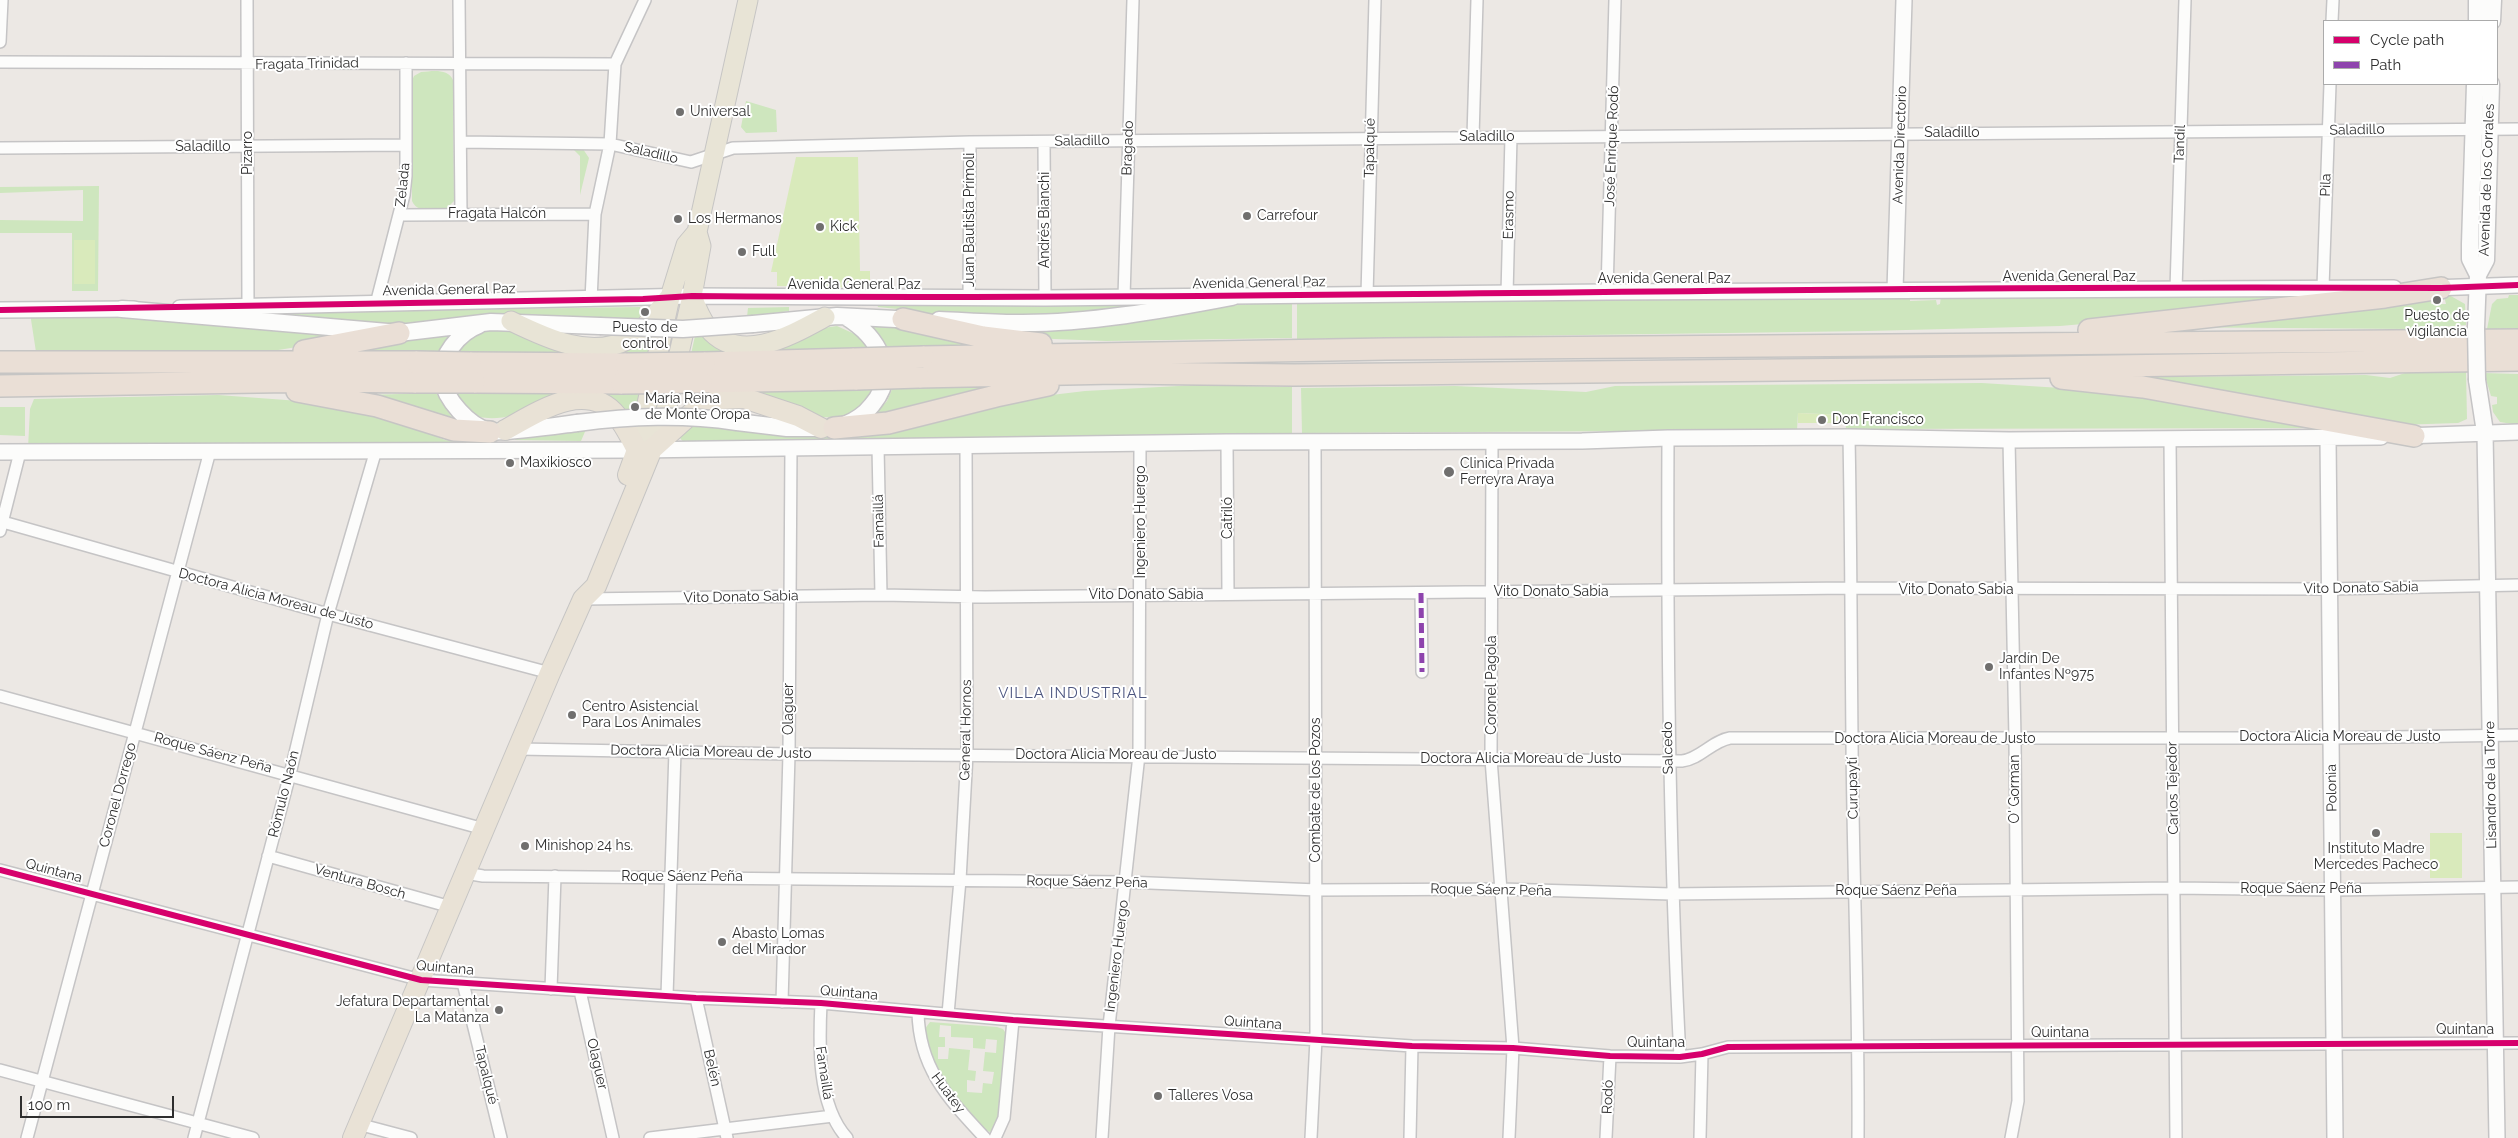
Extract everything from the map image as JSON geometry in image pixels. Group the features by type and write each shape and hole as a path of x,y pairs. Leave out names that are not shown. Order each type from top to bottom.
{"highway":[{"path":"1968,343 2317,305 2441,288"},
{"path":"903,319 1114,363 1304,375 2518,360"},
{"path":"250,361 399,333"},
{"path":"0,386 243,382 417,372 624,373 921,368 1968,343 2518,340"},
{"path":"0,362 250,361 417,372"},
{"path":"355,1131 550,673 584,599 584,586 644,449 693,412 718,399 754,400 828,428 888,423 1023,390 1114,363"},
{"path":"1979,368 2143,387 2414,436"},
{"path":"243,382 377,406 454,430 497,431 564,401 589,400 603,405 617,416 644,449"}],"main road":[{"path":"644,449 663,424 692,296 701,246 697,232 748,0"},
{"path":"2477,0 2477,20"},
{"path":"2492,20 2493,0"},
{"name":"Avenida de los Corrales","path":"2475,85 2482,129 2486,260 2477,281 2476,328 2478,380 2485,432"},
{"name":"Avenida de los Corrales","path":"2482,129 2490,85"},
{"path":"644,449 670,297 686,245 697,232"},
{"path":"692,296 702,320 709,329 725,341 740,345 770,343 834,316"},
{"path":"512,321 540,335 569,344 600,347 628,339 645,325 670,297"},
{"path":"122,309 399,333 512,321 682,329 834,316 1017,324 1163,309 1232,297"},
{"path":"491,322 471,328 464,333 446,356 442,370 442,379 452,402 472,422 497,431 623,417 662,416 698,416 787,428 828,428 853,422 868,411 877,400 886,376 882,355 868,334 834,316"}],"street":[{"path":"0,42 2,0"},
{"name":"Pizarro","path":"247,0 248,306"},
{"path":"459,0 461,214"},
{"path":"591,300 594,214 610,144 615,64 645,0"},
{"name":"Bragado","path":"1124,297 1133,0"},
{"name":"Tapalqué","path":"1367,295 1374,0"},
{"path":"1473,138 1477,0"},
{"name":"José Enrique Rodó","path":"1607,292 1615,0"},
{"name":"Avenida Directorio","path":"1895,290 1904,0"},
{"name":"Tandil","path":"2176,289 2185,0"},
{"path":"2332,20 2333,0"},
{"name":"Fragata Trinidad","path":"0,62 615,64"},
{"name":"Zelada","path":"376,304 400,215 406,176 406,63"},
{"name":"Pila","path":"2323,287 2330,85"},
{"name":"Saladillo","path":"460,142 610,144 691,162 733,148 970,142 2518,129"},
{"name":"Erasmo","path":"1507,294 1511,137"},
{"name":"Juan Bautista Prímoli","path":"969,298 970,142"},
{"name":"Andrés Bianchi","path":"1044,142 1045,298"},
{"name":"Saladillo","path":"0,148 406,145"},
{"name":"Fragata Halcón","path":"400,215 594,214"},
{"name":"Avenida General Paz","path":"0,310 591,300 692,296 1232,297 1299,294 2323,287 2441,288 2477,281 2518,285"},
{"name":"Lisandro de la Torre","path":"2485,432 2498,1138"},
{"path":"0,452 644,449 1227,442 1582,441 1668,438 1849,437 2010,440 2328,438 2518,432"},
{"name":"Curupaytí","path":"1849,437 1852,588 1852,740 1859,1047 1858,1138"},
{"name":"Salcedo","path":"1668,438 1668,760 1671,894 1680,1057"},
{"name":"Polonia","path":"2328,438 2335,1138"},
{"name":"Carlos Tejedor","path":"2170,439 2176,1138"},
{"name":"Coronel Pagola","path":"1492,440 1492,759 1513,1048 1509,1138"},
{"name":"O' Gorman","path":"2010,440 2018,1101 2011,1138"},
{"name":"Catriló","path":"1227,442 1228,594"},
{"name":"Combate de los Pozos","path":"1311,1138 1316,1039 1317,890 1314,594 1315,442"},
{"name":"Ingeniero Huergo","path":"1102,1138 1108,1026 1126,882 1139,755 1142,594 1140,444"},
{"name":"General Hornos","path":"948,1014 960,880 967,754 966,445"},
{"name":"Olaguer","path":"782,1002 789,754 791,447"},
{"name":"Famaillá","path":"878,447 881,595"},
{"name":"Rómulo Naón","path":"194,1138 290,774 328,614 376,450"},
{"name":"Coronel Dorrego","path":"27,1138 176,572 210,451"},
{"path":"1,526 20,452"},
{"name":"Doctora Alicia Moreau de Justo","path":"1,526 550,673"},
{"name":"Vito Donato Sabia","path":"584,599 1852,588 2012,590 2330,589 2518,586"},
{"path":"1421,593 1422,672"},
{"name":"Roque Sáenz Peña","path":"0,696 290,774 484,829"},
{"name":"Doctora Alicia Moreau de Justo","path":"519,748 789,754 1688,760 1720,741 1730,738 1852,740 2172,737 2332,738 2518,735"},
{"path":"666,996 675,751"},
{"name":"Ventura Bosch","path":"268,856 451,907"},
{"name":"Quintana","path":"0,870 420,980 463,983 696,998 821,1003 1013,1020 1412,1046 1513,1048 1610,1056 1680,1057 1702,1054 1728,1047 2518,1043"},
{"name":"Roque Sáenz Peña","path":"465,873 483,876 1126,882 1317,890 1501,889 1671,894 2174,888 2334,890 2518,886"},
{"path":"551,989 555,876"},
{"name":"Tapalqué","path":"463,983 501,1138"},
{"name":"Olaguer","path":"580,991 613,1138"},
{"name":"Belén","path":"696,998 726,1134"},
{"name":"Famaillá","path":"821,1003 818,1048 833,1116 847,1138"},
{"name":"Huatey","path":"918,1012 918,1032 934,1076 951,1100 985,1138"},
{"path":"995,1138 1004,1118 1013,1020"},
{"path":"1410,1138 1412,1046"},
{"path":"1700,1138 1702,1054"},
{"name":"Rodó","path":"1606,1138 1610,1056"},
{"path":"0,1070 253,1138"},
{"path":"650,1138 726,1134 833,1116"},
{"path":"355,1131 410,1138"}],"green space":[{"path":"421,72 444,72 451,76 453,80 454,201 445,210 422,210 412,201 411,83 414,76"},
{"path":"746,101 776,110 777,132 746,133 741,127"},
{"path":"573,149 583,149 589,158 580,195 580,156"},
{"name":"Kick","path":"796,157 858,157 860,271 870,271 870,288 777,286 777,272 771,272"},
{"path":"99,186 98,291 72,291 72,233 0,233 0,220 83,221 83,190 0,193 0,187"},
{"path":"74,240 95,240 95,284 74,284"},
{"path":"2355,293 2175,316 2060,326 1868,331 1297,339 1297,301 1910,296 1910,301 1936,300 1937,305 1940,304 1941,296"},
{"path":"2449,295 2465,304 2466,325 2416,329 2148,327 2430,296 2431,304 2446,304 2444,296"},
{"path":"2509,295 2518,295 2518,328 2487,329 2492,304 2497,299 2508,298"},
{"path":"1292,301 1292,338 1106,341 1029,338 957,326"},
{"path":"1144,303 1145,307 999,318 925,314 917,311 878,307 877,304"},
{"path":"640,307 642,317 635,323 525,314 482,315 406,325 237,313"},
{"path":"789,307 789,311 747,317 748,308"},
{"path":"30,313 122,313 371,335 272,351 36,352"},
{"path":"872,323 998,344 888,348 879,334 871,327"},
{"path":"837,326 859,336 869,348 691,354 695,336 708,336 717,343"},
{"path":"497,329 511,331 556,346 654,336 650,354 452,355 456,349 471,337"},
{"path":"453,334 438,354 343,354 367,345"},
{"path":"2466,372 2467,419 2458,423 2398,425 2148,377 2366,375 2390,378 2405,373"},
{"path":"2484,373 2518,374 2518,425 2500,422 2493,412 2492,405 2497,404 2497,397 2491,396"},
{"path":"1982,383 2124,392 2334,428 1846,429 1845,415 1798,413 1797,430 1302,433 1301,388 1455,386 1586,392 1615,386"},
{"path":"1197,385 1292,387 1292,435 684,443 680,438 683,430 691,424 825,434 1018,399 1085,391"},
{"path":"1008,386 872,418 887,401 893,387"},
{"path":"878,388 858,411 842,417 811,416 735,392"},
{"path":"641,392 636,410 620,411 584,394"},
{"path":"436,393 451,416 458,421 364,395"},
{"path":"454,393 574,393 536,409 506,417 492,418 479,417 468,412"},
{"path":"218,395 340,404 386,417 445,440 477,444 28,448 30,409 34,399"},
{"path":"0,407 25,407 25,436 0,435"},
{"name":"Don Francisco","path":"1798,413 1845,415 1845,423 1798,423"},
{"path":"587,427 581,441 515,440 515,437"},
{"path":"2430,833 2462,833 2462,878 2430,878"},
{"path":"930,1022 997,1027 1003,1029 1007,1035 1000,1124 990,1132 966,1109 940,1074 930,1056 924,1030","holes":["940,1025 951,1026 951,1037 973,1038 973,1048 985,1049 986,1039 997,1040 996,1053 985,1052 983,1071 994,1072 992,1084 983,1083 982,1093 967,1092 967,1080 975,1081 976,1071 968,1070 970,1050 949,1048 948,1059 938,1059 938,1047 945,1047 945,1037 939,1037"]}],"marked path":[{"path":"1421,593 1422,672"}],"cycle path":[{"path":"0,310 643,299 692,296 1129,296 2004,288 2441,288 2518,285"},
{"path":"0,870 421,980 696,998 821,1003 1013,1020 1412,1046 1513,1048 1610,1056 1680,1057 1702,1054 1728,1047 2518,1043"}],"place":[{"name":"Universal","path":"680,112"},
{"name":"Carrefour","path":"1247,216"},
{"name":"Los Hermanos","path":"678,219"},
{"name":"Kick","path":"820,227"},
{"name":"Full","path":"742,252"},
{"name":"Puesto de vigilancia","path":"2437,300"},
{"name":"Puesto de control","path":"645,312"},
{"name":"María Reina de Monte Oropa","path":"635,407"},
{"name":"Don Francisco","path":"1822,420"},
{"name":"Maxikiosco","path":"510,463"},
{"name":"Clinica Privada Ferreyra Araya","path":"1449,472"},
{"name":"Jardín De Infantes Nº975","path":"1989,667"},
{"name":"Centro Asistencial Para Los Animales","path":"572,715"},
{"name":"Instituto Madre Mercedes Pacheco","path":"2376,833"},
{"name":"Minishop 24 hs.","path":"525,846"},
{"name":"Abasto Lomas del Mirador","path":"722,942"},
{"name":"Jefatura Departamental La Matanza","path":"499,1010"},
{"name":"Talleres Vosa","path":"1158,1096"}],"district":[{"name":"VILLA INDUSTRIAL","path":"1073,693"}]}
